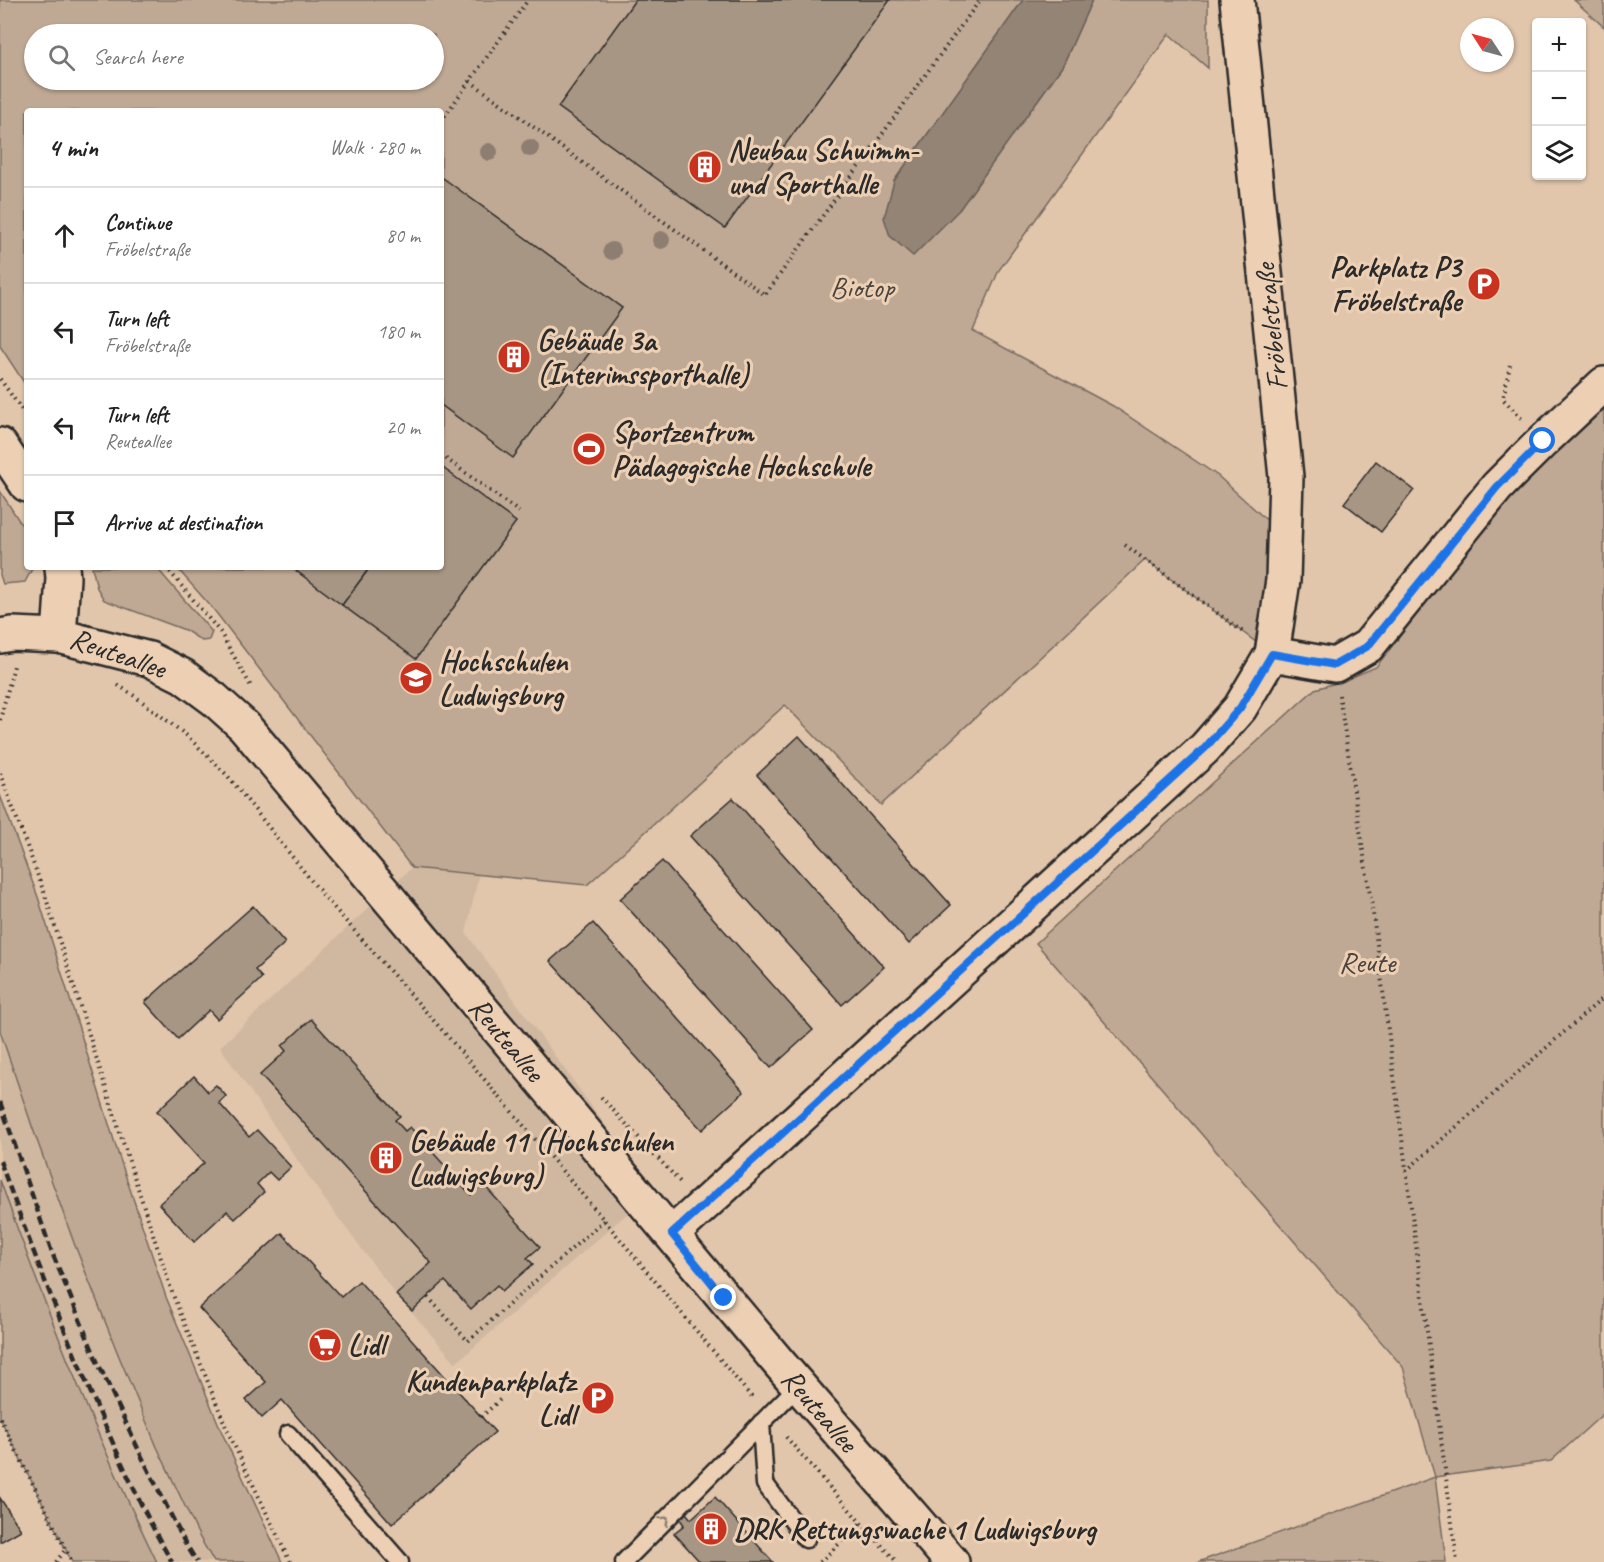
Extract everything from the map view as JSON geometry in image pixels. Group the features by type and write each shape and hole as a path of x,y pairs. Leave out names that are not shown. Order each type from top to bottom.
{"street":[{"name":"Fröbelstraße","path":"672,1234 1205,748 1240,708 1272,654 1282,580 1286,477 1237,0"},
{"path":"1272,654 1335,665 1368,646 1497,487 1604,384"},
{"path":"0,445 24,481"},
{"name":"Reuteallee","path":"62,570 59,636 149,659 183,676 214,699 244,726 799,1385 952,1562"},
{"path":"13,636 59,636"}],"lane":[{"path":"628,1561 799,1385"},
{"path":"765,1420 765,1484 806,1539"},
{"path":"288,1434 400,1562"}],"path":[{"path":"444,117 528,0"},
{"path":"470,81 765,295 980,0"},
{"path":"1510,365 1503,399 1527,424"},
{"path":"0,379 24,413"},
{"path":"444,457 519,512"},
{"path":"1125,545 1272,654"},
{"path":"0,720 17,654 13,636"},
{"path":"1335,665 1373,914 1457,1562"},
{"path":"111,681 186,735 227,775 322,894 604,1220 765,1420 897,1562"},
{"path":"0,773 45,895 173,1295 228,1432 290,1562"},
{"path":"1406,1171 1604,997"},
{"path":"428,1297 468,1341 604,1220"},
{"path":"481,1417 503,1397"},
{"path":"0,1418 72,1562"},
{"path":"820,1562 861,1523"},
{"path":"56,1562 65,1550"}],"shaded area":[{"name":"Sportzentrum Pädagogische Hochschule","path":"0,0 996,0 479,874 466,933 653,1191 456,1363 396,1295 322,1196 220,1047 412,867 214,610 179,570 444,570 444,108 24,108 24,382 0,346"},
{"path":"1023,0 1092,0 1063,65 959,210 913,256 890,236 884,218 894,181"},
{"path":"0,1031 74,1243 118,1354 200,1538 214,1562 157,1562 112,1468 72,1373 0,1180"}],"green space":[{"name":"Biotop","path":"0,0 1023,0 894,181 959,210 1063,65 1092,0 1208,0 1208,68 1169,34 999,270 973,331 1113,406 1218,476 1271,524 1266,616 1256,642 1145,560 881,805 785,705 587,885 412,868 214,610 179,570 444,570 444,108 24,108 24,382 0,346"},
{"path":"1574,0 1604,0 1604,27"},
{"name":"Reute","path":"1604,404 1604,1413 1551,1461 1435,1477 1403,1367 1036,943 1315,689 1343,681 1376,667 1512,493"},
{"path":"0,491 24,528 24,570 31,570 25,582 3,584 0,575"},
{"path":"93,570 159,570 212,632 209,640 202,641 185,630 104,600 97,588"},
{"path":"0,795 38,897 118,1153 166,1297 223,1435 282,1562 214,1562 200,1538 157,1447 74,1243 0,1031"},
{"path":"0,1180 73,1373 113,1468 157,1562 72,1562 0,1418"},
{"path":"1435,1477 1446,1562 1198,1562"}],"building":[{"name":"Neubau Schwimm- und Sporthalle","path":"635,0 890,0 725,228 558,107"},
{"name":"Gebäude 3a (Interimssporthalle)","path":"444,179 622,308 513,458 444,407"},
{"path":"1376,461 1414,490 1381,532 1344,503"},
{"path":"444,469 516,522 416,659 342,605 368,570 444,570"},
{"path":"295,570 368,570 342,605"},
{"path":"799,736 951,905 909,944 757,775"},
{"path":"733,798 884,967 842,1005 690,836"},
{"path":"662,861 813,1030 771,1068 620,899"},
{"path":"253,906 285,943 255,970 262,978 217,1019 209,1010 178,1039 145,1002"},
{"path":"593,923 744,1092 702,1130 550,961"},
{"name":"Gebäude 11 (Hochschulen Ludwigsburg)","path":"311,1019 400,1116 395,1120 405,1131 410,1127 471,1195 483,1184 540,1247 527,1258 533,1264 502,1291 497,1285 471,1309 445,1281 412,1311 396,1295 431,1263 260,1075 286,1051 282,1046"},
{"path":"194,1076 208,1092 216,1085 226,1096 219,1103 249,1137 257,1130 291,1167 277,1180 269,1172 257,1184 264,1192 235,1219 227,1211 194,1242 159,1204 204,1163 157,1111"},
{"name":"Lidl","path":"282,1233 341,1297 359,1281 495,1432 392,1524 282,1400 262,1418 246,1400 266,1382 199,1308"},
{"name":"DRK Rettungswache 1 Ludwigsburg","path":"715,1497 773,1562 700,1562 674,1533 684,1525 680,1519 686,1513 691,1519"},
{"path":"0,1498 21,1530 0,1542"}],"railway":[{"path":"0,1102 51,1250 97,1361 141,1455 197,1562"},
{"path":"0,1161 90,1391 136,1494 172,1562"}],"place":[{"name":"Neubau Schwimm- und Sporthalle","path":"705,167"},
{"name":"Parkplatz P3 Fröbelstraße","path":"1484,284"},
{"name":"Gebäude 3a (Interimssporthalle)","path":"514,357"},
{"name":"Sportzentrum Pädagogische Hochschule","path":"589,449"},
{"name":"Hochschulen Ludwigsburg","path":"416,678"},
{"name":"Gebäude 11 (Hochschulen Ludwigsburg)","path":"386,1158"},
{"name":"Lidl","path":"325,1345"},
{"name":"Kundenparkplatz Lidl","path":"598,1398"},
{"name":"DRK Rettungswache 1 Ludwigsburg","path":"711,1529"}],"route":[{"path":"724,1298 672,1234 1205,748 1240,708 1272,654 1335,665 1368,646 1497,487 1543,441"}]}
